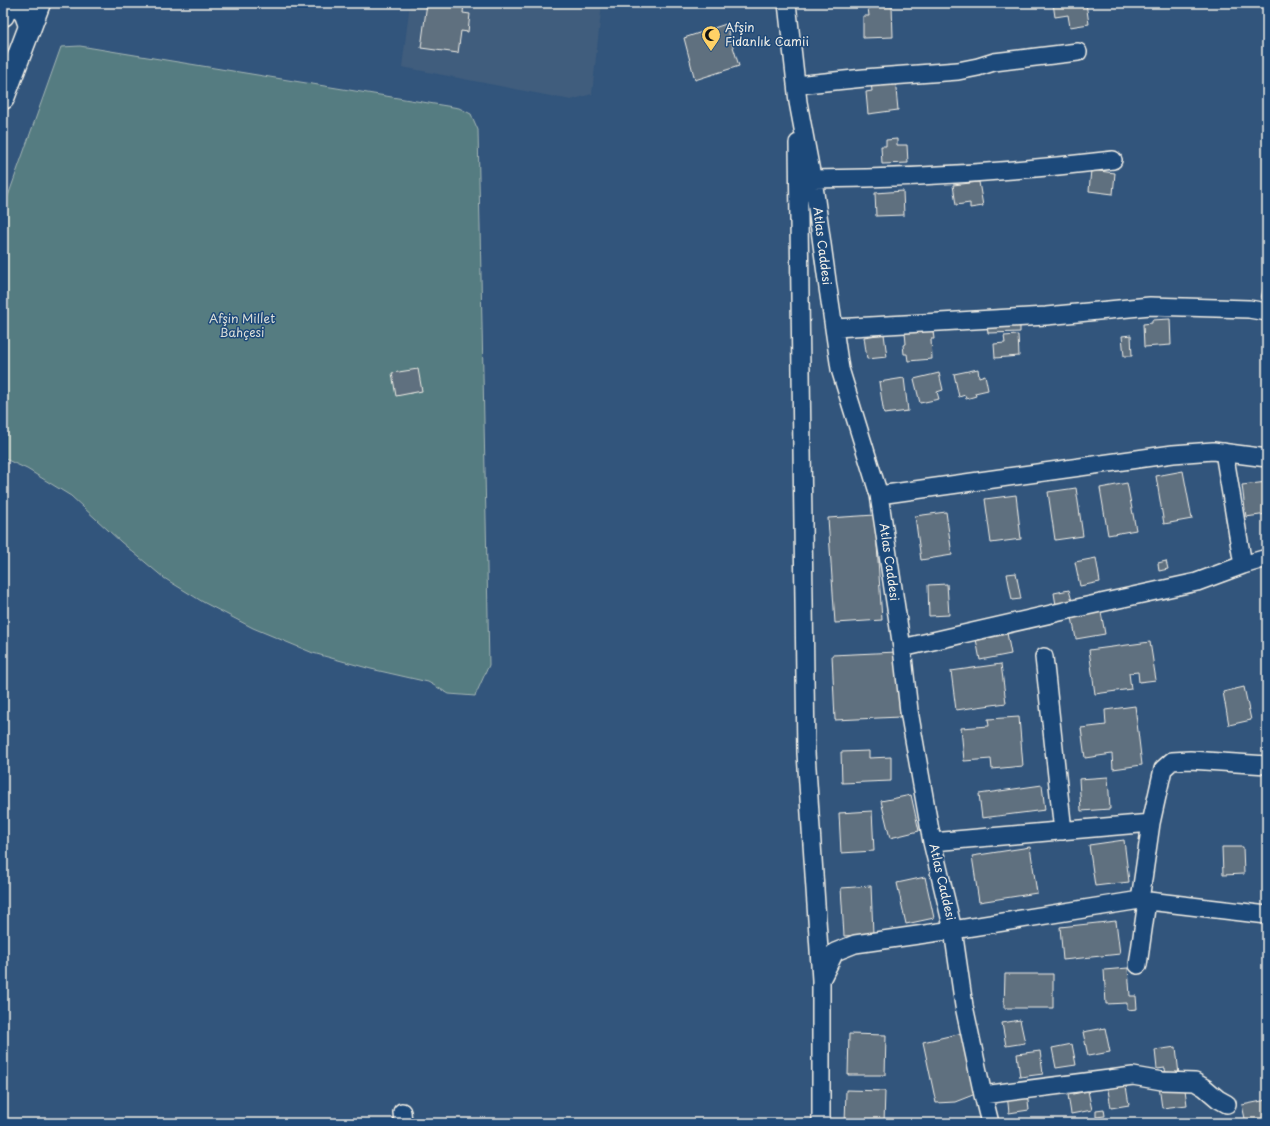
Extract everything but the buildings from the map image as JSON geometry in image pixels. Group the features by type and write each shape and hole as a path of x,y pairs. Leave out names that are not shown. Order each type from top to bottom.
{"main road":[{"path":"3,98 39,3"}],"street":[{"name":"Atlas Caddesi","path":"786,3 796,85 813,179 840,369 879,495 902,648 909,711 932,842 953,930 964,1006 990,1123"},
{"path":"5,7 22,11 29,30"},
{"path":"796,85 958,71 994,62 1078,52"},
{"path":"803,129 798,144 798,150 806,754 821,980 821,1123"},
{"path":"813,179 984,173 1113,160"},
{"path":"835,328 1046,316 1150,306 1249,309 1267,312"},
{"path":"879,495 1173,454 1213,450 1267,458"},
{"path":"1224,452 1243,565"},
{"path":"902,648 1197,582 1267,558"},
{"path":"1044,657 1063,831"},
{"path":"1138,964 1151,823 1162,769 1172,761 1190,760 1267,765"},
{"path":"932,842 1151,823"},
{"path":"821,980 835,952 855,944 1143,901 1267,915"},
{"path":"983,1095 1133,1076 1162,1082 1195,1082 1206,1088 1218,1100 1227,1104"}],"shaded area":[{"path":"410,3 602,3 592,94 571,100 402,67"}],"green space":[{"name":"Afşin Millet Bahçesi","path":"80,46 459,108 471,114 478,130 489,665 475,696 449,694 428,682 371,669 313,653 253,628 203,602 164,578 121,542 71,496 27,469 3,458 3,210 61,47"}],"place":[{"name":"Afşin Fidanlık Camii","path":"711,52"}]}
